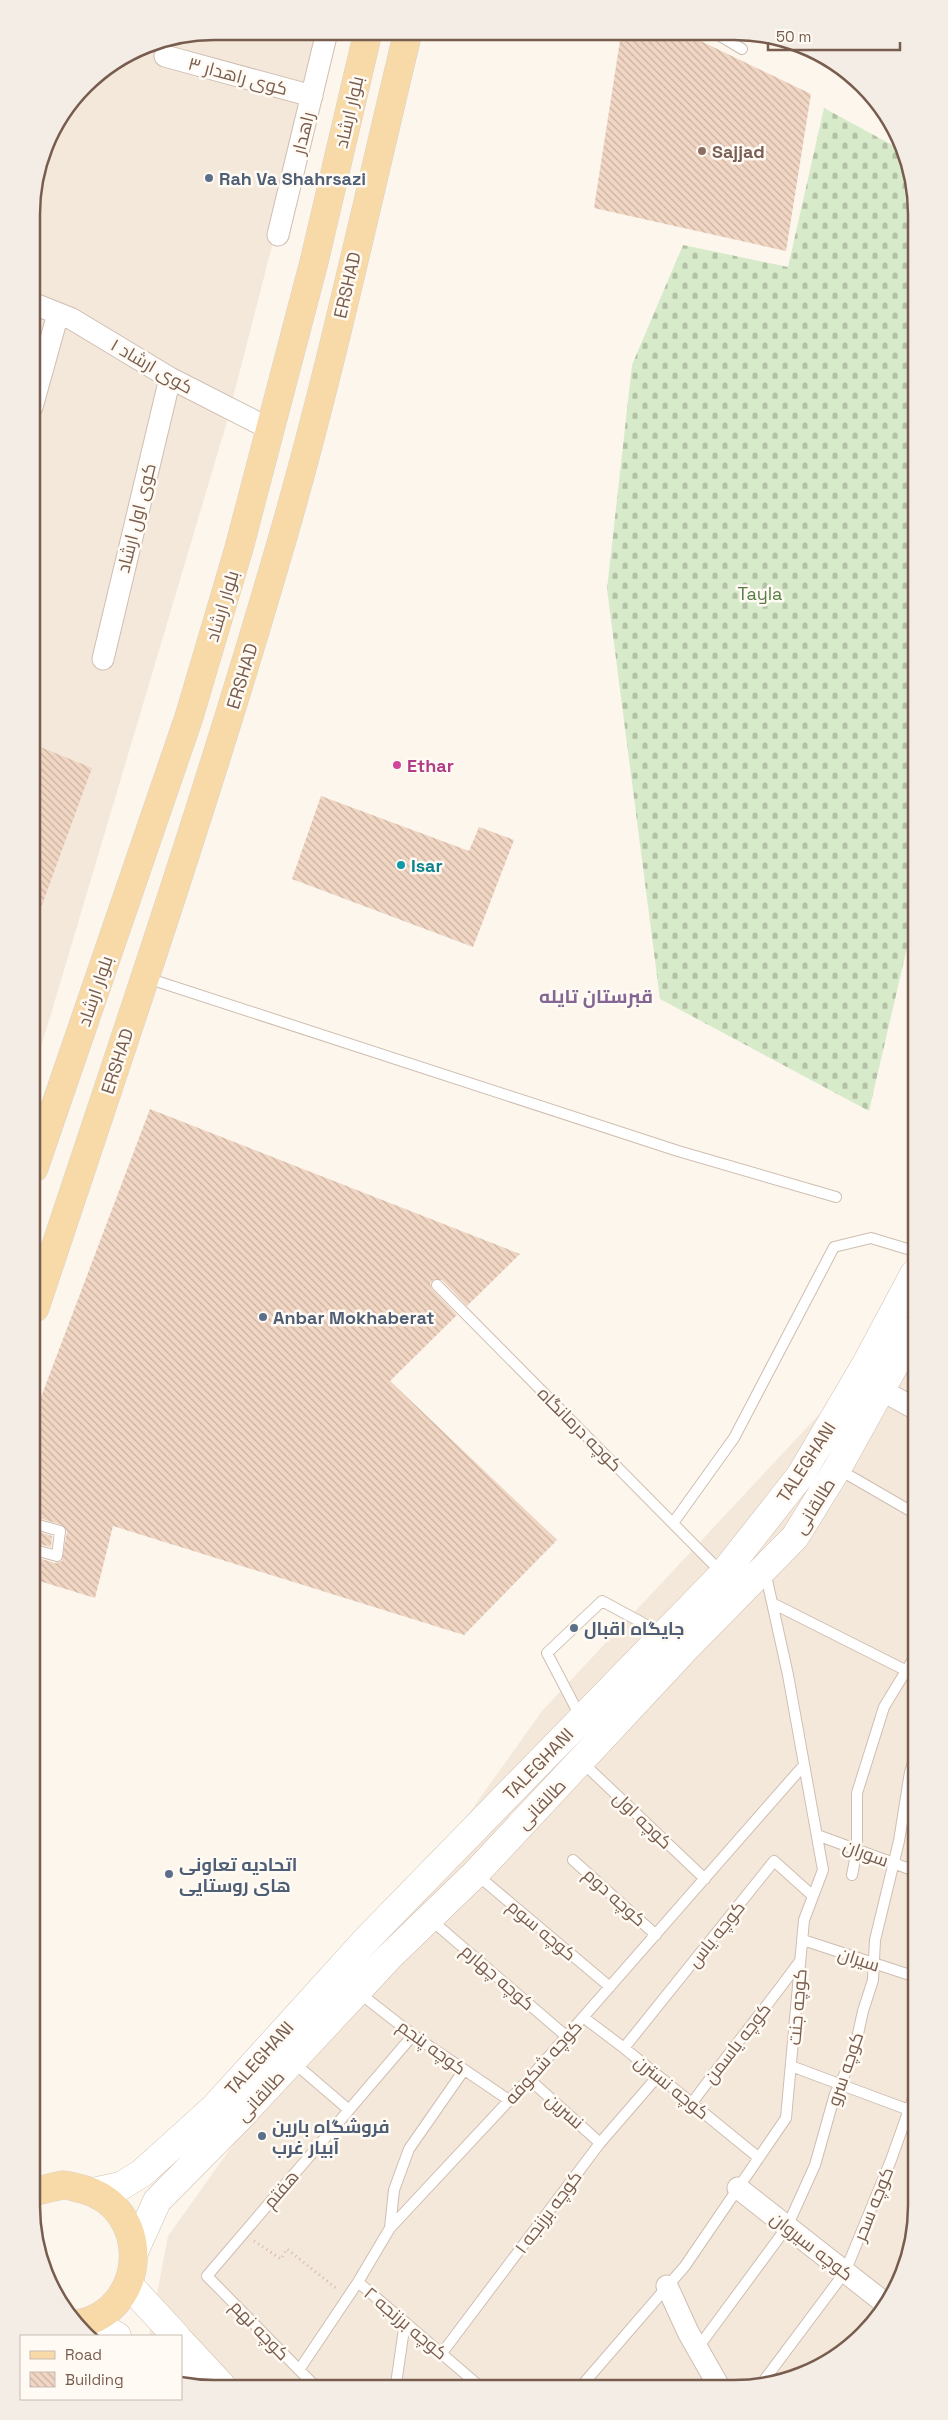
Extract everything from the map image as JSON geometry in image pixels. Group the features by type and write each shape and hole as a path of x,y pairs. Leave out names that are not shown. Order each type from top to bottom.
{"main road":[{"name":"بلوار ارشاد","path":"40,1151 189,717 272,430 366,40"},
{"name":"ERSHAD","path":"40,1293 146,977 226,730 307,451 406,40"},
{"path":"95,991 135,1006"},
{"name":"TALEGHANI","path":"94,2192 121,2186 142,2173 165,2155 214,2108 369,1937 723,1574 800,1476 866,1364 908,1285"},
{"name":"طالقانی","path":"134,2252 157,2200 238,2120 349,2000 475,1874 686,1649 795,1537 837,1469 908,1341"},
{"path":"323,1988 349,2000"},
{"path":"40,2190 65,2185 94,2192 114,2207 128,2228 134,2252 133,2269 129,2284 100,2330"},
{"path":"129,2284 175,2335"},
{"path":"182,2343 215,2380"}],"street":[{"name":"راهدار","path":"278,235 312,96 322,40"},
{"name":"کوی راهدار ۳","path":"165,56 312,96"},
{"name":"کوی ارشاد ۱","path":"40,306 72,319 170,378 272,430"},
{"path":"40,378 58,314"},
{"name":"کوی اول ارشاد","path":"103,658 170,378"},
{"path":"881,1390 908,1405"},
{"name":"کوچه سیروان","path":"738,2188 880,2300"},
{"path":"667,2286 697,2349 715,2380"}],"lane":[{"path":"727,40 742,49"},
{"path":"146,977 678,1151 836,1197"},
{"path":"673,1523 734,1438 834,1247 870,1238 908,1249"},
{"name":"کوچه درمانگاه","path":"437,1285 723,1574"},
{"path":"837,1469 908,1510"},
{"path":"40,1525 60,1531 57,1556 40,1551"},
{"name":"کوچه جنت","path":"587,2380 685,2266 786,2118 804,1920 823,1870 774,1604 764,1570"},
{"path":"582,1719 547,1653 602,1601 664,1634"},
{"path":"774,1604 908,1671"},
{"path":"852,1875 856,1850 857,1793 884,1707 908,1677"},
{"name":"کوچه اول","path":"582,1762 705,1879"},
{"name":"کوچه شکوفه","path":"299,2370 358,2282 390,2228 529,2079 804,1766"},
{"name":"کوچه سرو","path":"697,2349 787,2227 815,2165 835,2094 853,2057 863,2011 873,1980 874,1940 894,1863 908,1783"},
{"name":"سوران","path":"817,1835 908,1868"},
{"name":"کوچه دوم","path":"574,1860 656,1934"},
{"name":"کوچه یاس","path":"624,2048 774,1861 813,1896"},
{"name":"کوچه سوم","path":"475,1874 610,1987"},
{"name":"کوچه چهارم","path":"429,1918 566,2036"},
{"name":"سیران","path":"803,1940 908,1974"},
{"name":"کوچه یاسمن","path":"692,2103 742,2034 764,2010 801,1959"},
{"name":"کوچه پنجم","path":"349,2000 413,2035 509,2100"},
{"name":"کوچه نسترن","path":"583,2017 759,2158"},
{"name":"هفتم","path":"207,2276 413,2035"},
{"path":"292,2062 349,2110"},
{"path":"791,2066 908,2110"},
{"path":"390,2228 394,2190 409,2149 464,2070"},
{"name":"کوچه برزنجه ۱","path":"442,2352 600,2143 658,2076"},
{"name":"نسرین","path":"529,2079 600,2143"},
{"name":"کوچه سحر","path":"767,2377 845,2272 908,2113"},
{"name":"کوچه نهم","path":"207,2276 309,2380"},
{"name":"کوچه برزنجه ۲","path":"358,2282 473,2380"},
{"path":"397,2380 405,2322"}],"path":[{"path":"243,2234 281,2259 287,2249 348,2297"}],"shaded area":[{"path":"325,40 226,425 40,1051 40,202 49,158 69,117 83,99 117,69 147,53 191,41"},
{"path":"908,1319 908,2218 902,2251 895,2273 885,2293 865,2321 831,2351 801,2367 757,2379 214,2380 182,2377 182,2335 149,2335 168,2236 542,1711"}],"green space":[{"name":"Tayla","path":"824,108 895,146 907,191 908,943 869,1111 660,999 607,589 632,365 683,245 788,267"}],"building":[{"name":"Sajjad","path":"620,40 698,40 811,94 786,251 594,208"},
{"path":"40,747 92,768 40,910"},
{"name":"Isar","path":"321,796 469,851 479,827 514,840 473,947 292,879"},
{"name":"Anbar Mokhaberat","path":"150,1109 520,1254 467,1306 442,1280 433,1280 430,1284 432,1289 457,1315 390,1381 557,1540 464,1635 113,1526 95,1598 40,1581 40,1558 55,1563 62,1561 67,1531 62,1525 40,1518 40,1400"},
{"path":"40,1532 52,1536 51,1547 40,1544"}],"place":[{"name":"Sajjad","path":"702,151"},
{"name":"Rah Va Shahrsazi","path":"209,178"},
{"name":"Ethar","path":"397,765"},
{"name":"Isar","path":"401,865"},
{"name":"Anbar Mokhaberat","path":"263,1317"},
{"name":"جایگاه اقبال","path":"574,1628"},
{"name":"اتحادیه تعاونی های روستایی","path":"169,1874"},
{"name":"فروشگاه بارین آبیار غرب","path":"262,2136"}],"district":[{"name":"قبرستان تایله","path":"596,996"}]}
